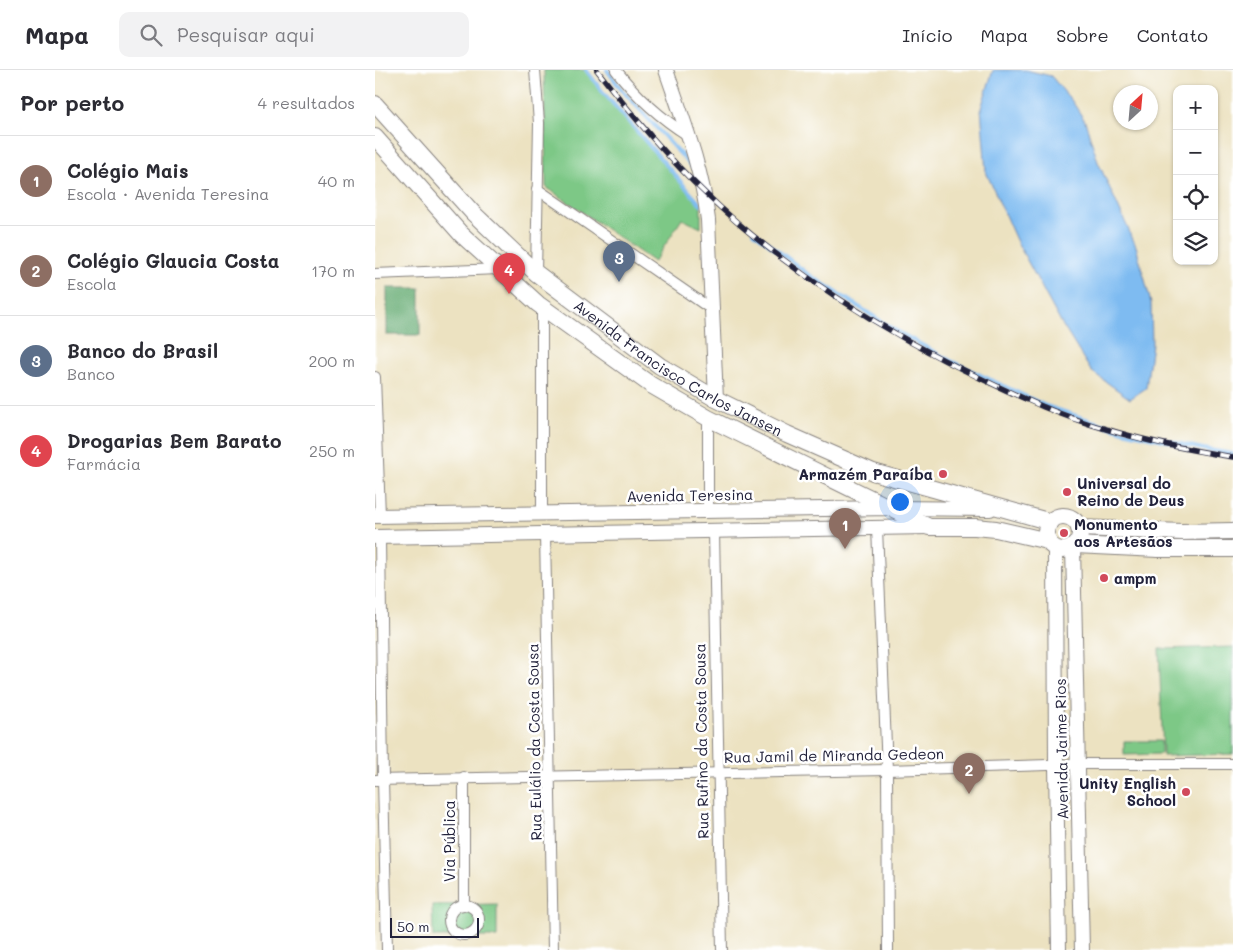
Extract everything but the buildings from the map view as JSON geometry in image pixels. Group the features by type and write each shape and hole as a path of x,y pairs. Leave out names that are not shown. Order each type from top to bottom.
{"main road":[{"path":"665,70 701,173 705,194 708,220 716,398"},
{"name":"Avenida Francisco Carlos Jansen","path":"375,104 473,213 536,274 660,366 716,398 787,434 873,472 1051,522 1064,517 1073,520 1079,528 1182,532 1233,531"},
{"name":"Avenida Francisco Carlos Jansen","path":"375,137 461,234 542,308 651,385 708,418 929,527 996,529 1052,544 1064,550 1074,546 1233,549"},
{"path":"778,452 787,434"},
{"name":"Avenida Teresina","path":"378,516 892,508 1005,509"},
{"path":"650,512 650,532"},
{"path":"479,513 480,535"},
{"path":"1051,522 1046,531 1052,544"},
{"path":"378,537 929,527"},
{"path":"1074,546 1079,538 1079,528"},
{"name":"Avenida Jaime Rios","path":"1052,544 1059,950"},
{"name":"Avenida Jaime Rios","path":"1074,546 1082,950"}],"street":[{"path":"535,70 539,123 536,274"},
{"path":"616,70 632,90 650,107 667,122 689,136"},
{"path":"537,189 711,309"},
{"path":"375,274 499,269"},
{"path":"542,308 542,513"},
{"path":"375,377 378,516"},
{"path":"708,418 708,511"},
{"path":"877,528 887,770 889,950"},
{"name":"Rua Rufino da Costa Sousa","path":"713,531 721,950"},
{"name":"Rua Eulálio da Costa Sousa","path":"545,534 553,950"},
{"path":"378,537 379,780 387,950"},
{"name":"Rua Jamil de Miranda Gedeon","path":"379,780 549,775 887,770 1056,764 1233,764"},
{"name":"Via Pública","path":"464,777 464,904"}],"green space":[{"path":"544,70 586,70 701,205 701,228 682,219 654,262 546,187"},
{"path":"387,288 420,288 420,335 387,335"},
{"path":"1233,647 1233,754 1163,756 1159,649"},
{"path":"1124,741 1161,741 1161,754 1124,755"},
{"path":"497,904 497,937 433,937 432,905"}],"water":[{"path":"993,70 1026,70 1051,76 1072,101 1085,121 1098,162 1136,246 1151,303 1152,344 1146,388 1130,399 1091,371 1060,321 1016,240 986,172 981,108"}],"waterway":[{"path":"586,70 701,205"},
{"path":"607,70 621,89 693,168"},
{"path":"754,232 808,274 893,329 949,360 1046,406 1123,431 1233,454"}],"railway":[{"path":"597,70 663,150 706,194 768,248 872,320 945,361 1058,413 1138,438 1233,457"}],"place":[{"name":"Banco do Brasil","path":"619,282"},
{"name":"Drogarias Bem Barato","path":"509,294"},
{"name":"Armazém Paraíba","path":"943,474"},
{"name":"Universal do Reino de Deus","path":"1067,492"},
{"name":"Monumento aos Artesãos","path":"1064,533"},
{"name":"Colégio Mais","path":"845,549"},
{"name":"ampm","path":"1104,578"},
{"name":"Unity English School","path":"1186,792"},
{"name":"Colégio Glaucia Costa","path":"969,794"}]}
